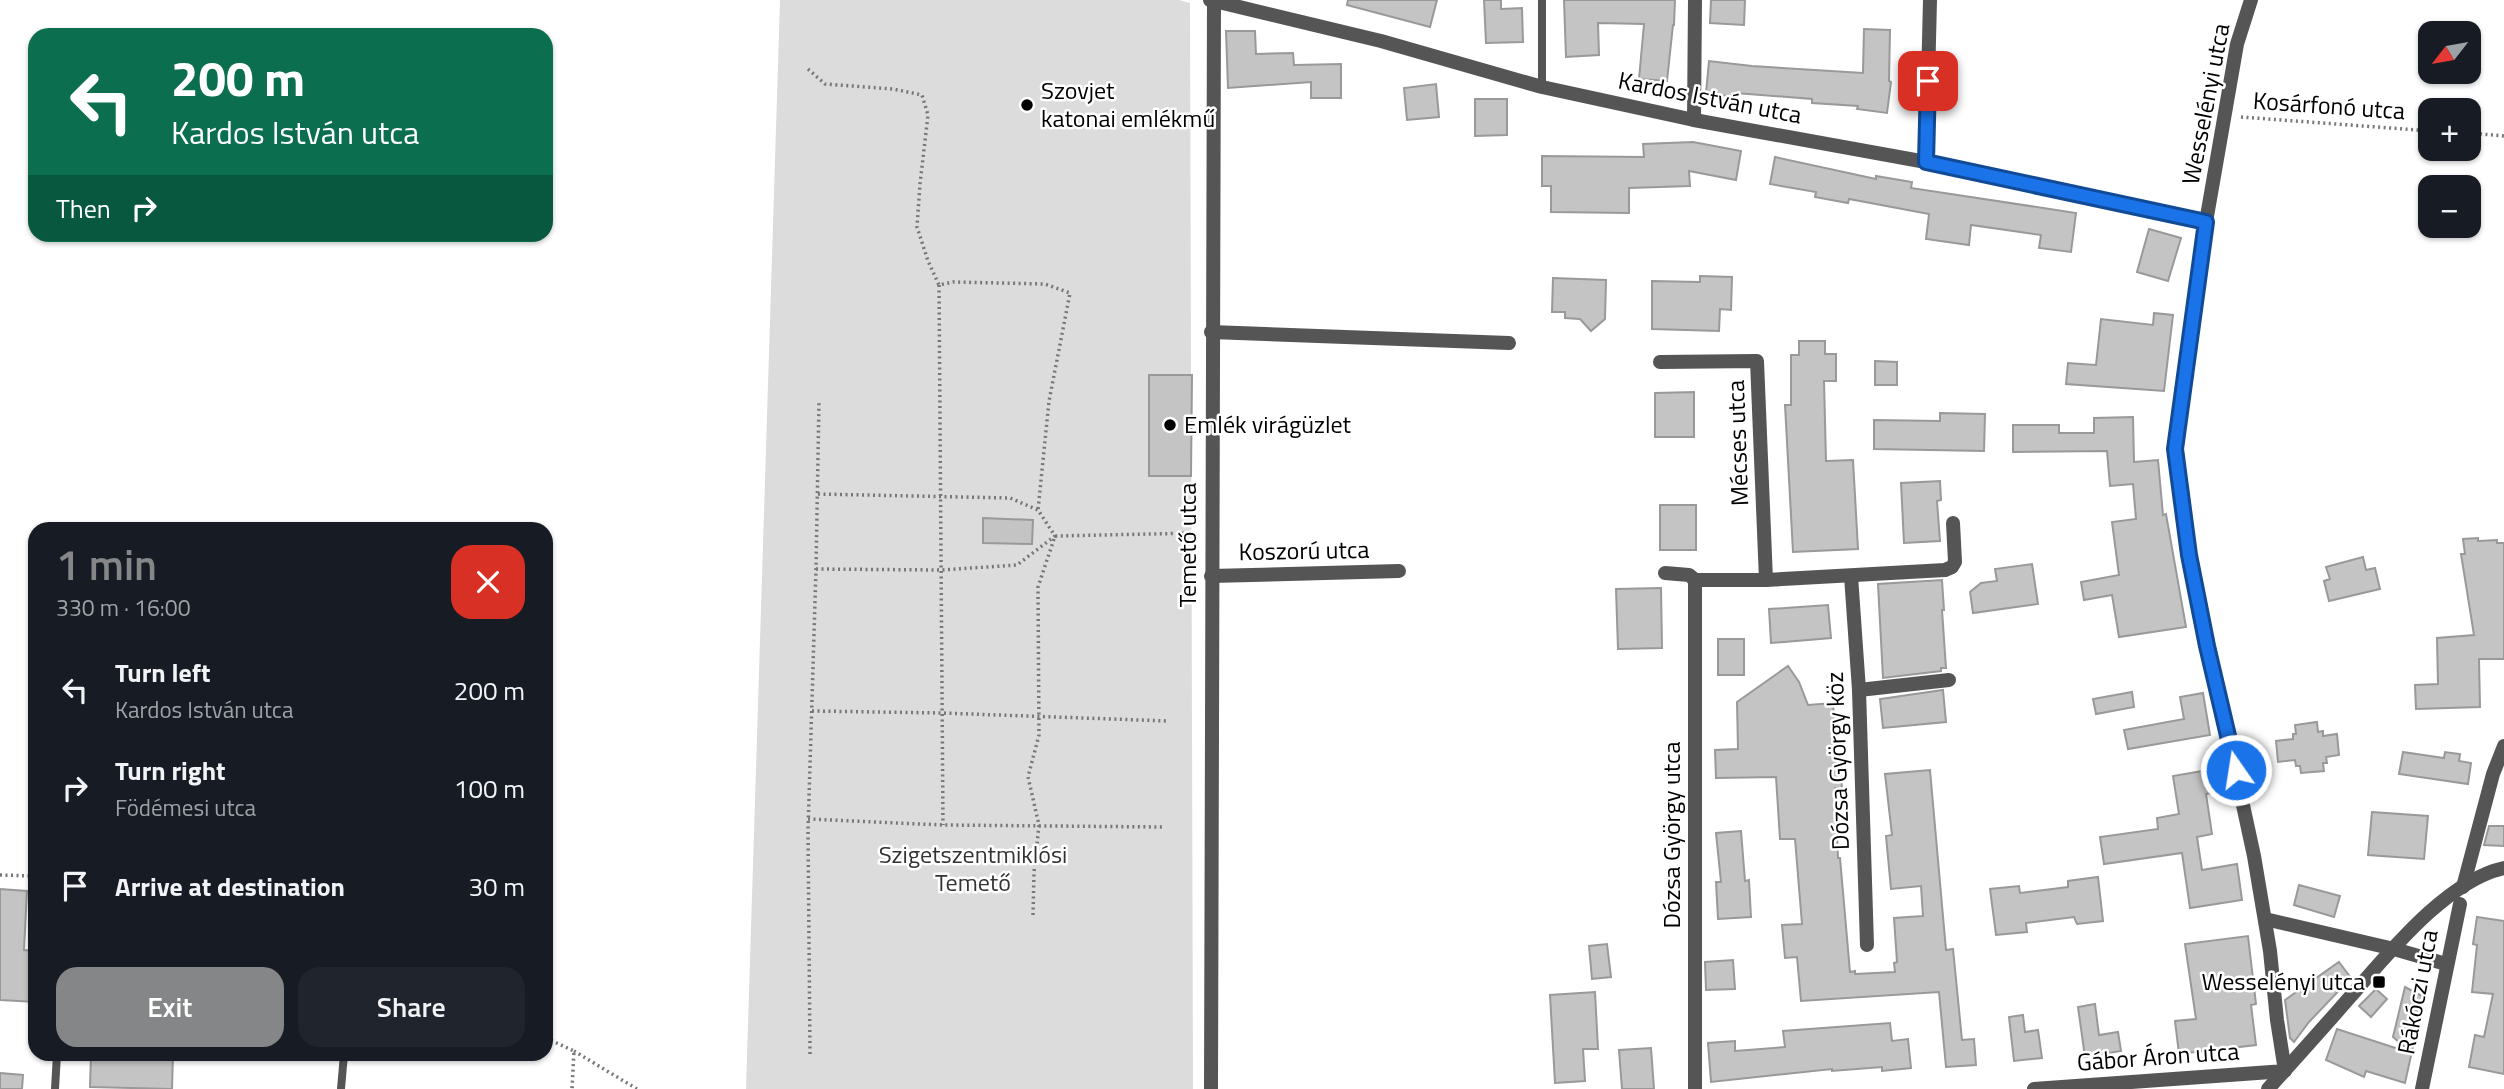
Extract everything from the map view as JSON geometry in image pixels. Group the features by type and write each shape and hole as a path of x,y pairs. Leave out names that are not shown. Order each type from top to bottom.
{"street":[{"name":"Kardos István utca","path":"1212,0 1381,41 1542,87 1694,120 1926,162 2206,222"},
{"name":"Temető utca","path":"1211,1089 1212,0"},
{"path":"1694,120 1695,0"},
{"path":"1926,162 1930,0"},
{"name":"Wesselényi utca","path":"2251,0 2237,44 2206,222 2175,449 2189,555 2207,646 2248,819 2265,919 2285,1071"},
{"path":"1211,332 1509,343"},
{"name":"Mécses utca","path":"1660,362 1758,361 1766,580"},
{"path":"1665,573 1689,575 1695,580 1766,580 1952,567 1955,562 1953,523"},
{"name":"Koszorú utca","path":"1211,576 1399,571"},
{"name":"Dózsa György köz","path":"1852,576 1867,945"},
{"name":"Dózsa György utca","path":"1695,580 1695,1089"},
{"path":"1858,690 1949,680"},
{"path":"2463,887 2493,774 2504,746"},
{"path":"2268,1089 2393,949 2432,910 2463,887 2494,870 2504,868"},
{"name":"Rákóczi utca","path":"2422,1089 2459,904"},
{"path":"2265,919 2446,964"},
{"name":"Gábor Áron utca","path":"2034,1089 2285,1071"}],"lane":[{"path":"1542,0 1542,87"},
{"path":"55,1089 57,1061"},
{"path":"341,1089 343,1061"}],"path":[{"path":"807,69 825,84 922,94 928,115 918,227 928,261 939,285 943,825"},
{"name":"Kosárfonó utca","path":"2225,115 2418,130"},
{"path":"2481,135 2504,136"},
{"path":"939,285 953,282 1045,284 1070,293 1049,401 1038,510"},
{"path":"810,1054 808,819 819,401"},
{"path":"817,494 1010,498 1038,510 1055,536"},
{"path":"816,569 941,570 1017,565 1055,536 1211,533"},
{"path":"1033,915 1039,825 1028,777 1039,735 1040,716 1038,587 1055,536"},
{"path":"812,711 1168,721"},
{"path":"808,819 943,825 1163,827"},
{"path":"0,874 28,876"},
{"path":"553,1041 637,1089"},
{"path":"572,1089 574,1051"}],"green space":[{"name":"Szigetszentmiklósi Temető","path":"780,0 1179,0 1190,3 1193,1089 746,1089"}],"building":[{"path":"1348,0 1437,0 1430,27 1347,5"},
{"path":"1484,0 1501,0 1501,9 1522,8 1523,42 1486,43"},
{"path":"1564,0 1675,0 1667,81 1639,79 1644,24 1598,23 1599,55 1566,57"},
{"path":"1711,0 1745,0 1744,25 1710,23"},
{"path":"1864,29 1890,30 1891,82 1887,113 1857,109 1858,106 1812,103 1812,99 1735,93 1735,97 1706,93 1709,61 1863,73"},
{"path":"1226,31 1255,31 1256,54 1293,53 1294,65 1341,64 1341,98 1311,98 1311,82 1228,88"},
{"path":"1436,84 1439,117 1407,120 1404,88"},
{"path":"1475,99 1507,99 1507,135 1475,136"},
{"path":"1693,142 1741,151 1736,180 1689,171 1690,186 1629,188 1629,213 1551,212 1551,186 1542,186 1542,156 1644,157 1643,144"},
{"path":"1775,157 1876,179 1876,176 1912,182 1911,188 2076,213 2071,252 2039,248 2041,235 1971,225 1969,245 1926,239 1929,214 1849,199 1848,203 1815,197 1816,192 1770,184"},
{"path":"2149,229 2181,238 2168,281 2137,272"},
{"path":"1700,276 1732,277 1731,310 1720,309 1719,331 1652,329 1652,281 1700,282"},
{"path":"1553,278 1606,280 1605,319 1591,331 1580,319 1565,318 1565,312 1552,312"},
{"path":"2154,313 2173,315 2164,391 2066,384 2068,363 2096,365 2101,319 2153,325"},
{"path":"1799,341 1825,341 1825,354 1836,354 1836,381 1824,381 1826,461 1853,460 1858,549 1793,552 1785,405 1791,405 1791,355 1799,355"},
{"path":"1875,361 1897,362 1897,385 1875,385"},
{"name":"Emlék virágüzlet","path":"1149,375 1192,375 1191,476 1149,476"},
{"path":"1694,392 1694,437 1655,437 1655,393"},
{"path":"1940,413 1985,414 1984,451 1874,449 1874,420 1940,421"},
{"path":"2133,417 2134,462 2158,460 2163,515 2166,514 2186,627 2119,637 2112,595 2084,600 2081,582 2119,575 2112,522 2136,519 2133,484 2110,486 2107,451 2013,452 2013,425 2059,425 2059,433 2094,433 2094,418"},
{"path":"1940,481 1941,500 1937,501 1940,541 1904,543 1901,483"},
{"path":"1660,505 1696,505 1696,550 1660,550"},
{"path":"983,518 1033,520 1032,544 983,543"},
{"path":"2478,538 2478,541 2497,540 2497,543 2504,543 2504,659 2479,659 2480,707 2416,709 2415,685 2438,684 2437,638 2474,635 2461,554 2465,554 2463,539"},
{"path":"2363,557 2366,570 2375,568 2380,589 2329,601 2324,581 2330,579 2326,567"},
{"path":"2032,564 2038,604 1973,613 1970,592 1981,583 1997,581 1995,569"},
{"path":"1942,580 1946,668 1941,668 1941,671 1883,678 1878,584"},
{"path":"1661,588 1662,648 1618,649 1616,589"},
{"path":"1828,605 1831,638 1771,643 1769,609"},
{"path":"1718,639 1744,639 1744,675 1718,675"},
{"path":"1788,666 1799,682 1808,705 1833,703 1836,756 1839,756 1842,788 1835,788 1838,858 1850,972 1855,971 1855,974 1895,972 1894,963 1897,962 1894,918 1923,916 1921,886 1891,889 1886,836 1892,835 1885,774 1930,770 1946,950 1953,949 1962,1040 1974,1039 1976,1065 1946,1067 1939,992 1801,1001 1797,957 1785,958 1782,925 1802,924 1795,839 1780,839 1776,777 1716,778 1715,750 1738,749 1737,702"},
{"path":"1943,690 1946,722 1883,728 1880,699"},
{"path":"2132,692 2134,707 2096,714 2093,699"},
{"path":"2203,693 2210,735 2128,749 2124,730 2184,719 2180,697"},
{"path":"2317,722 2318,732 2323,731 2323,736 2337,734 2339,755 2326,757 2327,763 2323,763 2324,771 2301,773 2295,760 2278,762 2276,741 2293,739 2293,734 2296,734 2295,725"},
{"path":"2403,752 2444,758 2445,752 2460,754 2459,761 2471,763 2468,784 2399,774"},
{"path":"2214,769 2217,792 2206,794 2212,834 2197,837 2202,870 2237,864 2242,900 2190,908 2182,853 2104,864 2100,837 2158,829 2157,818 2179,814 2173,776"},
{"path":"2372,812 2428,816 2424,859 2368,855"},
{"path":"2489,826 2504,826 2504,846 2484,845"},
{"path":"1741,831 1745,881 1749,880 1751,917 1718,919 1716,882 1721,882 1716,833"},
{"path":"2098,877 2103,921 2077,924 2074,917 2026,923 2027,932 1996,935 1990,889 2019,886 2020,893 2068,887 2068,881"},
{"path":"2299,885 2340,896 2334,917 2294,905"},
{"path":"0,889 27,891 24,950 28,950 28,1002 0,1000"},
{"path":"2477,917 2504,921 2504,1074 2469,1067 2475,1035 2484,1037 2493,994 2472,992 2477,945 2473,944"},
{"path":"2248,936 2256,1004 2251,1005 2256,1045 2179,1054 2175,1021 2196,1019 2185,944"},
{"path":"1607,944 1611,977 1592,979 1589,946"},
{"path":"1733,960 1735,989 1706,990 1705,962"},
{"path":"2339,962 2351,978 2309,1022 2294,1042 2290,1038 2285,1000"},
{"path":"2405,987 2424,997 2405,1083 2366,1071 2364,1077 2326,1060 2337,1029 2411,1053 2393,1037"},
{"path":"2376,989 2387,999 2371,1017 2359,1006"},
{"path":"1595,992 1598,1049 1583,1049 1585,1081 1555,1083 1550,995"},
{"path":"2095,1004 2099,1035 2118,1032 2121,1051 2085,1057 2078,1007"},
{"path":"2023,1015 2025,1032 2038,1030 2042,1058 2014,1061 2009,1017"},
{"path":"1890,1023 1892,1041 1908,1039 1911,1068 1882,1071 1882,1067 1832,1069 1711,1082 1708,1043 1735,1041 1735,1051 1785,1047 1783,1031"},
{"path":"1651,1048 1654,1089 1622,1089 1619,1050"},
{"path":"91,1061 173,1061 172,1089 90,1087"},
{"path":"0,1073 23,1075 22,1089 0,1089"}],"place":[{"name":"Szovjet katonai emlékmű","path":"1027,105"},
{"name":"Emlék virágüzlet","path":"1170,425"},
{"name":"Wesselényi utca","path":"2379,982"}],"route":[{"path":"1928,81 1926,162 2206,222 2175,449 2189,555 2236,770"}]}
